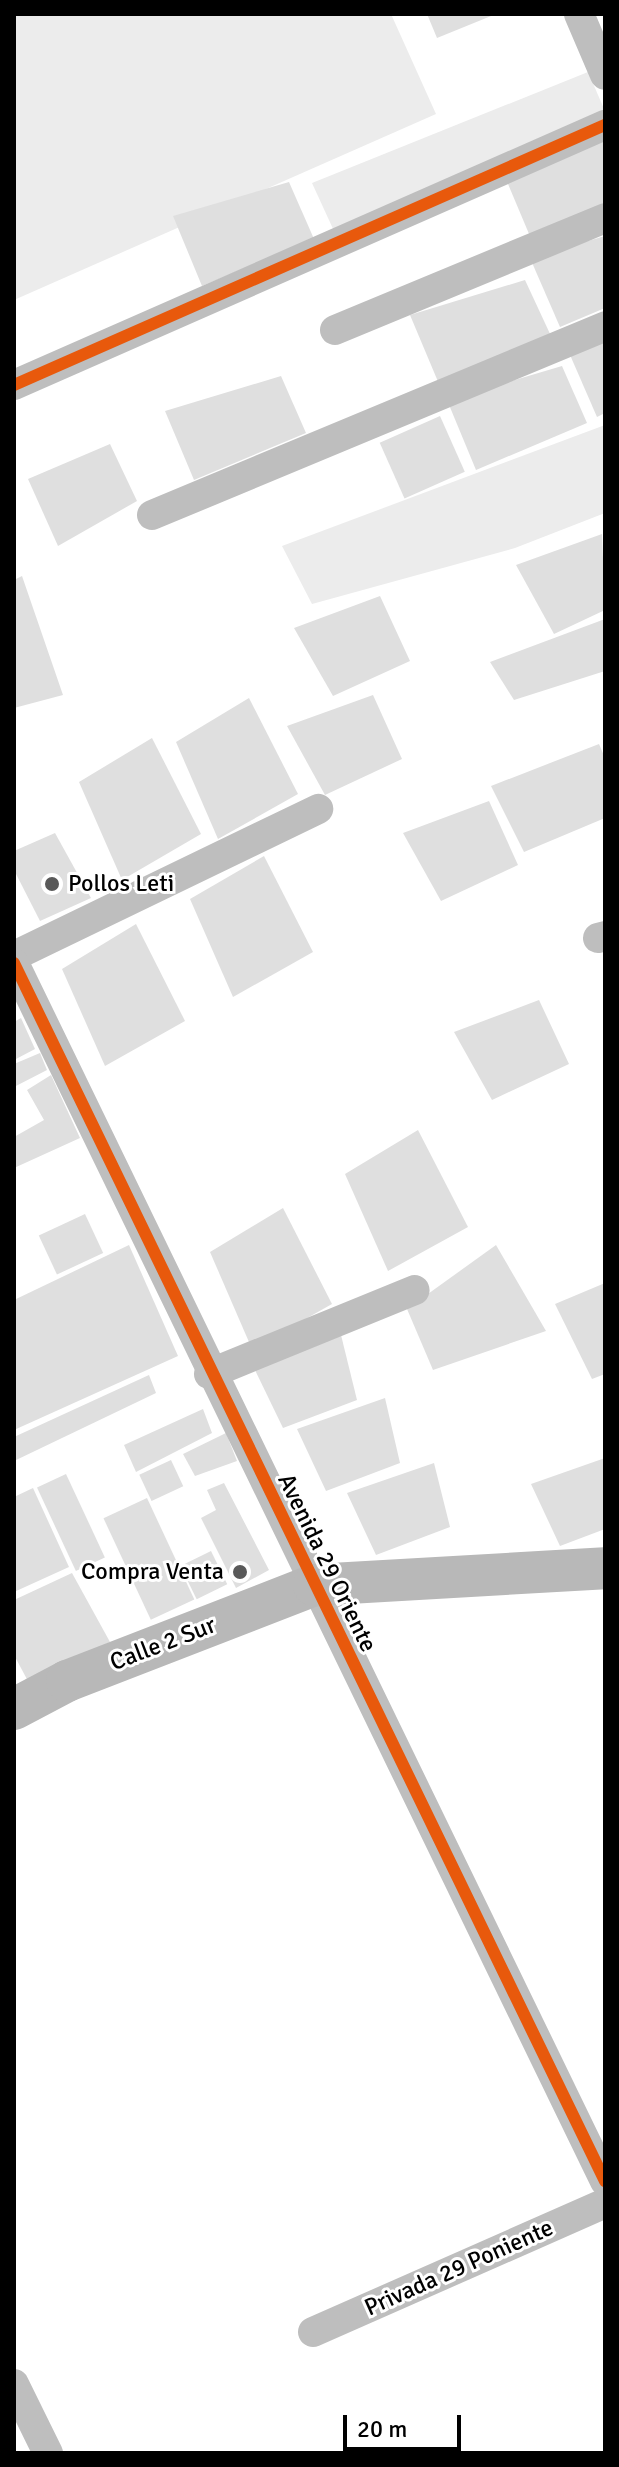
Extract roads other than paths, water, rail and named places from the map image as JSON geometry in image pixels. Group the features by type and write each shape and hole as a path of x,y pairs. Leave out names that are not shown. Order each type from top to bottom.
{"main road":[{"name":"Calle 2 Sur","path":"14,1709 67,1681 314,1585 605,1568"}],"street":[{"path":"579,14 605,75"},
{"path":"14,385 605,125"},
{"path":"335,330 605,218"},
{"path":"152,515 605,326"},
{"path":"14,956 318,809"},
{"name":"Avenida 29 Oriente","path":"14,963 209,1374 605,2181"},
{"path":"209,1374 415,1290"},
{"name":"Privada 29 Poniente","path":"313,2332 605,2203"},
{"path":"14,2384 48,2453"}],"place":[{"name":"Pollos Leti","path":"52,884"},
{"name":"Compra Venta","path":"240,1572"}]}
